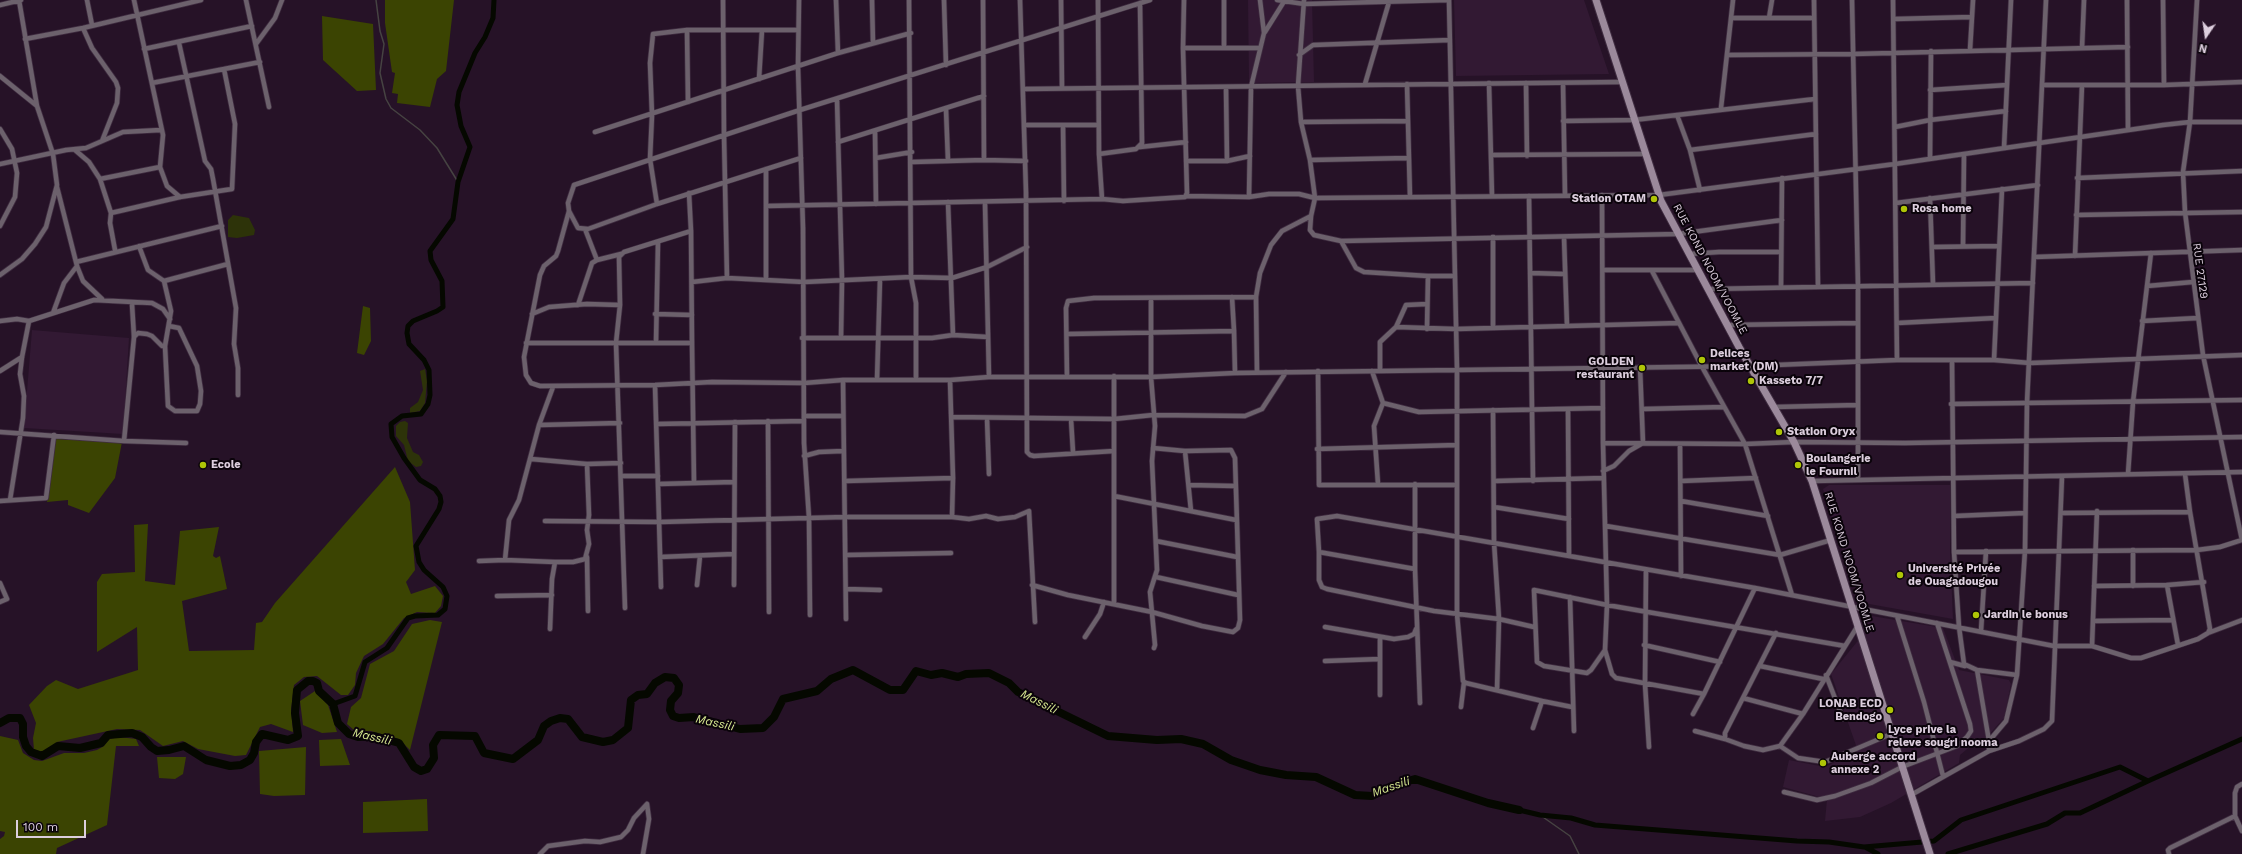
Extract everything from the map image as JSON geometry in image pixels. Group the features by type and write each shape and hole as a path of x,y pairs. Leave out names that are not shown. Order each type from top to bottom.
{"street":[{"path":"0,5 20,0 25,39 37,106 53,154 57,185 77,264 83,281 103,300"},
{"path":"87,0 92,25"},
{"path":"134,0 163,135 160,167 167,186 180,197"},
{"path":"25,39 83,28 201,0"},
{"path":"246,0 269,107"},
{"path":"256,44 275,18 282,0"},
{"path":"724,0 724,135 728,278"},
{"path":"799,0 798,67 804,282 802,338 804,383 804,456 809,518 810,615"},
{"path":"836,0 838,54"},
{"path":"872,0 873,43"},
{"path":"909,0 912,76 911,277 916,303 916,379"},
{"path":"944,0 946,65"},
{"path":"983,0 984,160"},
{"path":"1020,0 1026,161 1027,452 1030,455 1114,451"},
{"path":"1061,0 1062,88"},
{"path":"1098,0 1098,125 1102,199"},
{"path":"801,158 657,204 585,229 574,224 569,211 568,203 574,185 800,110 1150,0"},
{"path":"1184,0 1183,48 1186,196"},
{"path":"1224,0 1224,48"},
{"path":"1260,0 1264,33"},
{"path":"1277,0 1304,2 1449,0 1457,369 1457,614 1458,639 1464,682 1462,707"},
{"name":"RUE KOND NOOM/VOOMLE","path":"1596,0 1621,82 1659,195 1678,234 1727,325 1794,442 1812,481 1910,795 1930,854"},
{"path":"1721,108 1733,0"},
{"path":"1769,18 1772,0"},
{"path":"1814,0 1818,286"},
{"path":"1852,0 1858,285 1858,480"},
{"path":"1893,0 1897,360"},
{"path":"1970,50 1973,0"},
{"path":"2004,148 2011,0"},
{"path":"1989,741 2006,721 2017,675 2020,638 2025,550 2026,440 2046,0"},
{"path":"2082,48 2084,0"},
{"path":"2127,0 2128,130"},
{"path":"2163,0 2164,85"},
{"name":"RUE 27.129","path":"2197,0 2190,122 2183,172 2188,251 2203,355 2242,540"},
{"path":"1248,197 1251,87 1264,33 1285,1"},
{"path":"1304,2 1299,55 1298,86 1302,122 1310,160 1315,198 1310,230 1314,235 1341,241 1678,234 1782,220"},
{"path":"1365,84 1389,2"},
{"path":"1140,3 1142,87 1142,144 1140,147"},
{"path":"1894,19 1972,17"},
{"path":"1731,18 1814,18"},
{"path":"144,50 252,26"},
{"path":"83,28 92,48 116,82 118,88 117,103 102,141"},
{"path":"686,30 688,102"},
{"path":"657,204 650,159 652,115 650,63 652,36 654,33 686,30 798,30"},
{"path":"760,79 762,30"},
{"path":"595,132 873,43 911,33"},
{"path":"1299,55 1313,45 1450,40"},
{"path":"179,43 188,76 205,161 211,169 236,308 234,344 238,368 238,395"},
{"path":"1727,55 1853,54 2128,47"},
{"path":"1183,48 1260,48"},
{"path":"1930,159 1931,51"},
{"path":"152,83 260,62"},
{"path":"111,213 180,197 232,189 235,124 224,69"},
{"path":"0,76 37,106"},
{"path":"1024,89 1621,82"},
{"path":"2042,85 2164,85 2242,82"},
{"path":"1489,83 1492,196"},
{"path":"1526,83 1527,156"},
{"path":"1563,83 1565,195"},
{"path":"1407,84 1410,198"},
{"path":"1930,90 2007,85"},
{"path":"2075,256 2082,85"},
{"path":"1226,87 1227,161"},
{"path":"838,142 912,120 984,96"},
{"path":"837,99 842,280 841,338"},
{"path":"1564,120 1634,120 1721,108 1815,99"},
{"path":"946,109 948,161"},
{"path":"1894,127 1930,120 2006,111"},
{"path":"1677,115 1690,150 1700,190"},
{"path":"1302,122 1408,121"},
{"path":"766,206 948,202 985,203 1102,199 1141,200 1186,196 1248,197 1269,194 1299,194 1315,198 1453,198 1492,196 1659,195 1895,164 2190,122 2242,122"},
{"path":"1024,125 1098,125"},
{"path":"1063,125 1064,201"},
{"path":"0,129 12,149 16,161 17,179 15,197 0,226"},
{"path":"0,164 91,147 122,132 161,130"},
{"path":"875,131 876,204"},
{"path":"1690,150 1816,134"},
{"path":"1099,154 1140,147 1186,142"},
{"path":"74,149 83,155 100,179 111,213 110,223 115,250"},
{"path":"876,158 912,152"},
{"path":"1492,155 1564,156 1645,154"},
{"path":"1963,246 1964,154"},
{"path":"1186,161 1227,161 1250,156"},
{"path":"1310,160 1408,158"},
{"path":"912,162 984,160 1026,161"},
{"path":"100,179 160,167"},
{"path":"766,169 766,279"},
{"path":"2077,178 2242,170"},
{"path":"1781,286 1782,178"},
{"path":"0,275 22,259 35,244 46,227 57,185"},
{"path":"1896,203 2038,185"},
{"path":"1994,360 2002,190"},
{"path":"689,194 692,282 694,483"},
{"path":"1602,195 1602,325 1604,368 1603,471 1606,526 1607,605 1605,650 1612,674 1616,678 1704,694"},
{"path":"1529,196 1533,481"},
{"path":"1930,198 1933,247 1933,284"},
{"path":"948,202 953,335"},
{"path":"985,203 989,377"},
{"path":"569,211 556,256 544,266 540,275 526,343 524,368 531,383 540,386 553,387 618,384 655,385 692,383 804,383 843,380 950,380 989,377 1151,377 1236,372 1604,368 1700,365 1750,366 1858,363 1897,360 1994,360 2030,363 2203,355 2242,355"},
{"path":"2076,215 2242,212"},
{"path":"1257,372 1256,297 1260,272 1277,236 1300,220 1311,216"},
{"path":"53,313 64,283 77,264 115,250 139,246 222,226"},
{"path":"585,229 597,260"},
{"path":"578,305 590,267 597,260 622,254 691,231"},
{"path":"1493,237 1493,328"},
{"path":"1564,237 1564,274 1567,326"},
{"path":"1341,241 1356,268 1364,272 1455,276"},
{"path":"656,343 655,314 658,242"},
{"path":"139,246 148,270 164,280 171,311 165,346 168,406 175,411 196,411 200,404 201,391 197,366 179,328 169,326"},
{"path":"1933,247 1999,246"},
{"path":"692,282 728,278 804,282 911,277 952,278 987,267 1027,247"},
{"path":"2034,257 2242,250"},
{"path":"1689,254 1719,252 1781,252"},
{"path":"2128,474 2133,402 2151,253"},
{"path":"622,254 618,261 620,305 616,343 622,476 621,522 625,608"},
{"path":"164,280 228,264"},
{"path":"1603,270 1698,270"},
{"path":"1652,271 1680,323 1700,365 1745,444 1792,595"},
{"path":"1530,273 1564,274"},
{"path":"1428,276 1428,329"},
{"path":"877,380 880,279"},
{"path":"2147,286 2192,282"},
{"path":"1708,289 1781,286 2033,283"},
{"path":"1232,297 1236,372"},
{"path":"1067,377 1068,334 1066,308 1068,301 1094,298 1151,299 1256,297"},
{"path":"1151,299 1151,377 1155,426 1153,448 1156,577 1150,592 1154,648"},
{"path":"0,321 17,319 29,320 87,301 103,300 132,304 152,303 160,306 170,319"},
{"path":"124,442 134,337 132,304"},
{"path":"1380,370 1380,342 1396,327 1406,305 1427,304"},
{"path":"532,314 549,307 620,305"},
{"path":"655,314 692,315"},
{"path":"1897,323 1996,318"},
{"path":"2142,321 2198,318"},
{"path":"10,500 21,434 24,396 20,374 29,320"},
{"path":"1396,327 1428,329 1680,323"},
{"path":"1727,325 1858,323"},
{"path":"1068,334 1234,331"},
{"path":"134,337 138,333 147,334 152,336 162,346 165,346"},
{"path":"802,338 916,337 953,335 988,337"},
{"path":"526,343 692,343"},
{"path":"0,371 22,356"},
{"path":"1952,360 1951,404 1954,478 1954,552 1959,627 1965,666"},
{"path":"1640,367 1643,409 1643,443"},
{"path":"1318,371 1318,485 1456,485"},
{"path":"1372,371 1382,403 1374,426 1377,447 1378,484"},
{"path":"952,418 1114,418 1153,415 1245,416 1262,409 1286,372"},
{"path":"1114,376 1114,604"},
{"path":"843,380 842,416 845,481 846,620"},
{"path":"950,380 953,478 952,517"},
{"path":"655,385 661,587"},
{"path":"506,560 509,520 519,500 539,425 553,387"},
{"path":"1951,404 2242,400"},
{"path":"1382,403 1419,412 1531,409 1568,410 1603,408"},
{"path":"1774,407 1858,405"},
{"path":"1643,409 1724,407"},
{"path":"1493,410 1494,542 1499,619 1497,690"},
{"path":"1568,410 1570,556"},
{"path":"657,424 693,422 768,422 842,416"},
{"path":"987,418 989,474"},
{"path":"1071,418 1073,452"},
{"path":"734,585 733,520 735,422"},
{"path":"768,422 769,612"},
{"path":"539,425 620,423"},
{"path":"0,432 54,435 124,442 186,443"},
{"path":"0,501 46,498 54,435"},
{"path":"1603,443 1859,443 2242,437"},
{"path":"1603,471 1614,466 1630,451 1643,443"},
{"path":"1680,444 1682,576"},
{"path":"1317,449 1457,445"},
{"path":"1032,585 1068,596 1152,612 1202,626 1233,632 1238,628 1240,620 1238,595 1235,458 1231,450 1185,451 1153,448"},
{"path":"804,456 819,452 843,451"},
{"path":"1185,451 1191,511"},
{"path":"531,459 587,464 621,463"},
{"path":"587,464 588,611"},
{"path":"1812,481 2242,472"},
{"path":"2185,474 2190,512 2204,582 2210,623 2208,633"},
{"path":"622,476 658,476"},
{"path":"1910,795 1989,751 2019,741 2044,729 2052,721 2062,476"},
{"path":"845,481 953,478"},
{"path":"1494,481 1604,478"},
{"path":"1681,481 1756,478"},
{"path":"658,484 734,482"},
{"path":"1415,484 1415,570 1420,703"},
{"path":"1189,485 1235,486"},
{"path":"1114,496 1236,520"},
{"path":"1681,501 1768,516"},
{"path":"1494,507 1569,519"},
{"path":"2061,513 2097,511 2190,512"},
{"path":"2092,646 2097,511"},
{"path":"545,521 660,522 845,517 952,517 969,519 986,516 998,519 1015,517 1030,512 1032,585 1035,622"},
{"path":"1954,516 2025,514"},
{"path":"1534,627 1499,619 1417,608 1327,589 1322,586 1319,580 1317,519 1337,516 1456,538 1494,542 1646,571 1755,588 1851,608 2020,638 2054,646 2092,646 2130,658 2141,658 2198,639 2208,633 2242,620"},
{"path":"1606,526 1780,556 1831,540"},
{"path":"1954,552 2096,549 2197,550 2220,547 2242,540"},
{"path":"1156,541 1237,557"},
{"path":"2133,550 2133,586"},
{"path":"1981,631 1986,551"},
{"path":"1319,552 1415,570"},
{"path":"846,555 951,553"},
{"path":"660,557 734,554"},
{"path":"479,561 506,560 573,562 587,556"},
{"path":"697,585 700,556"},
{"path":"550,629 555,562"},
{"path":"1646,571 1644,645 1649,747"},
{"path":"1156,577 1238,595"},
{"path":"2094,586 2167,585 2204,582"},
{"path":"0,583 6,599 0,602"},
{"path":"2167,585 2172,620 2178,645"},
{"path":"1693,714 1720,662 1755,588"},
{"path":"846,589 880,590"},
{"path":"1605,650 1592,670 1587,672 1544,666 1537,662 1534,627 1534,590 1607,605 1737,626 1845,646"},
{"path":"498,596 552,595"},
{"path":"1570,597 1573,670 1572,707 1574,731"},
{"path":"1085,637 1100,614 1104,602"},
{"path":"1897,616 1943,776"},
{"path":"2093,621 2172,620"},
{"path":"1784,792 1804,798 1825,799 1852,791 1902,767 1957,746 1971,731 1937,623"},
{"path":"1695,731 1762,750 1780,746 1803,714 1857,627"},
{"path":"1325,628 1394,639 1408,637 1414,634 1417,628"},
{"path":"1725,739 1726,729 1776,633"},
{"path":"1380,637 1380,695"},
{"path":"1644,645 1720,662"},
{"path":"1325,661 1380,659"},
{"path":"1950,662 1977,670 2017,675"},
{"path":"1760,666 1825,677"},
{"path":"1977,670 1989,741 1989,751"},
{"path":"1825,677 1843,719"},
{"path":"1464,682 1542,702 1572,707"},
{"path":"1743,698 1803,714"},
{"path":"1533,728 1542,702"},
{"path":"1780,746 1798,758 1825,762 1891,734"},
{"path":"2242,784 2237,787 2235,793 2235,816 2242,831"},
{"path":"540,854 548,846 585,841 600,842 621,837 628,830 634,818 647,804 650,819 643,854"},
{"path":"2169,854 2168,850 2170,848 2235,816"}],"shaded area":[{"path":"1248,0 1312,0 1314,82 1249,83"},
{"path":"1454,0 1584,0 1609,74 1456,76"},
{"path":"32,330 129,338 123,434 24,428"},
{"name":"Université Privée de Ouagadougou","path":"1829,485 1950,485 1950,549 1953,619 1858,602 1823,489"},
{"path":"1860,614 1943,628 1959,670 2009,680 2011,684 2004,718 1985,739 1979,739 1960,755 1959,763 1891,803 1860,817 1825,821 1827,799 1783,787 1789,760 1825,767 1858,751 1831,674 1865,632"}],"green space":[{"path":"385,0 454,0 446,71 437,79 430,107 397,103 398,94 392,93 395,73 392,72 385,23"},
{"path":"322,16 373,24 376,90 357,91 323,60"},
{"path":"233,215 249,218 255,230 254,235 237,238 228,237 228,220"},
{"path":"363,306 370,308 371,341 364,355 357,353"},
{"path":"425,369 427,381 425,403 420,411 410,413 410,408 418,402 423,390 420,371"},
{"path":"405,421 408,423 407,438 413,452 419,455 423,462 421,466 416,467 408,461 404,445 396,436 396,426 400,422"},
{"path":"55,439 122,442 115,478 89,513 68,505 68,500 47,502"},
{"path":"395,467 410,502 415,570 406,582 411,594 435,586 443,596 441,606 435,613 417,612 404,618 383,644 364,656 356,673 355,685 348,695 341,695 317,676 304,677 294,685 291,710 293,732 271,724 260,727 246,755 235,756 198,749 183,741 163,746 140,730 117,729 57,742 45,752 34,750 33,738 36,723 29,705 47,686 56,680 78,689 138,670 137,627 97,652 97,582 102,574 135,572 134,525 148,524 145,581 175,585 180,531 219,527 213,556 216,558 220,556 227,589 182,601 189,651 254,650 256,623 262,622 275,603"},
{"path":"430,620 442,622 410,750 399,739 371,731 355,731 347,724 351,707 361,698 370,664 394,651 412,624"},
{"path":"315,691 328,705 337,732 322,733 303,725 300,701"},
{"path":"0,736 18,740 23,753 34,760 42,761 64,753 84,753 97,750 104,746 109,739 119,737 136,739 139,746 116,746 107,825 57,848 56,854 0,854 0,839 4,836 5,832 0,831"},
{"path":"341,739 350,765 320,766 319,740"},
{"path":"306,747 305,795 274,796 260,794 259,751"},
{"path":"157,757 186,757 183,774 175,779 159,778"},
{"path":"427,799 428,831 363,833 363,802"}],"waterway":[{"path":"376,0 380,31 384,44 380,73 386,99 391,108 420,130 437,148 458,182"},
{"path":"333,704 355,696 365,662 387,648 408,618 415,616 438,615 445,609 447,596 443,587 424,570 419,562 416,546 439,509 441,502 440,496 435,489 420,480 404,458 392,437 391,424 402,416 421,414 428,404 430,395 429,370 424,360 409,344 407,333 408,326 413,321 443,307 442,281 431,260 430,251 453,219 458,182 470,147 461,126 457,105 459,92 475,53 485,37 493,18 494,0"},
{"name":"Massili","path":"0,723 9,718 20,718 23,724 23,737 26,746 31,752 42,756 58,746 80,748 101,743 108,735 132,733 142,737 157,751 169,750 184,746 206,760 230,766 241,765 250,760 254,753 256,742 262,734 288,740 298,736 295,713 297,690 308,681 313,681 317,683 319,691 333,704 338,723 349,734 358,737 374,736 399,743 414,767 421,771 427,769 434,758 433,745 439,735 475,736 484,753 513,759 538,740 544,726 551,721 560,718 568,719 582,737 603,742 613,740 628,728 631,700 638,695 647,694 655,683 665,677 674,678 679,685 678,693 671,701 670,710 673,716 679,718 694,717 740,729 763,728 774,717 783,699 817,691 831,679 853,670 890,690 903,690 916,671 931,675 942,673 958,677 966,674 989,673 1009,683 1018,692 1108,736 1157,740 1181,739 1203,744 1231,760 1260,770 1286,775 1316,777 1355,795 1372,796 1392,786 1415,779 1488,803 1519,810"},
{"path":"1519,810 1540,815 1571,818 1595,825 1797,841 1829,842 1864,847 1934,841 1961,820 2120,767 2148,781 2242,739"},
{"path":"1948,854 2047,824 2065,813 2080,813 2148,781"},
{"path":"1540,815 1570,836 1579,854"},
{"path":"1865,847 1878,854"}],"place":[{"name":"Station OTAM","path":"1654,199"},
{"name":"Rosa home","path":"1904,209"},
{"name":"Delices market (DM)","path":"1702,360"},
{"name":"GOLDEN restaurant","path":"1642,368"},
{"name":"Kasseto 7/7","path":"1751,381"},
{"name":"Station Oryx","path":"1779,432"},
{"name":"Ecole","path":"203,465"},
{"name":"Boulangerie le Fournil","path":"1798,465"},
{"name":"Université Privée de Ouagadougou","path":"1900,575"},
{"name":"Jardin le bonus","path":"1976,615"},
{"name":"LONAB ECD Bendogo","path":"1890,710"},
{"name":"Lyce prive la releve sougri nooma","path":"1880,736"},
{"name":"Auberge accord annexe 2","path":"1823,763"}]}
